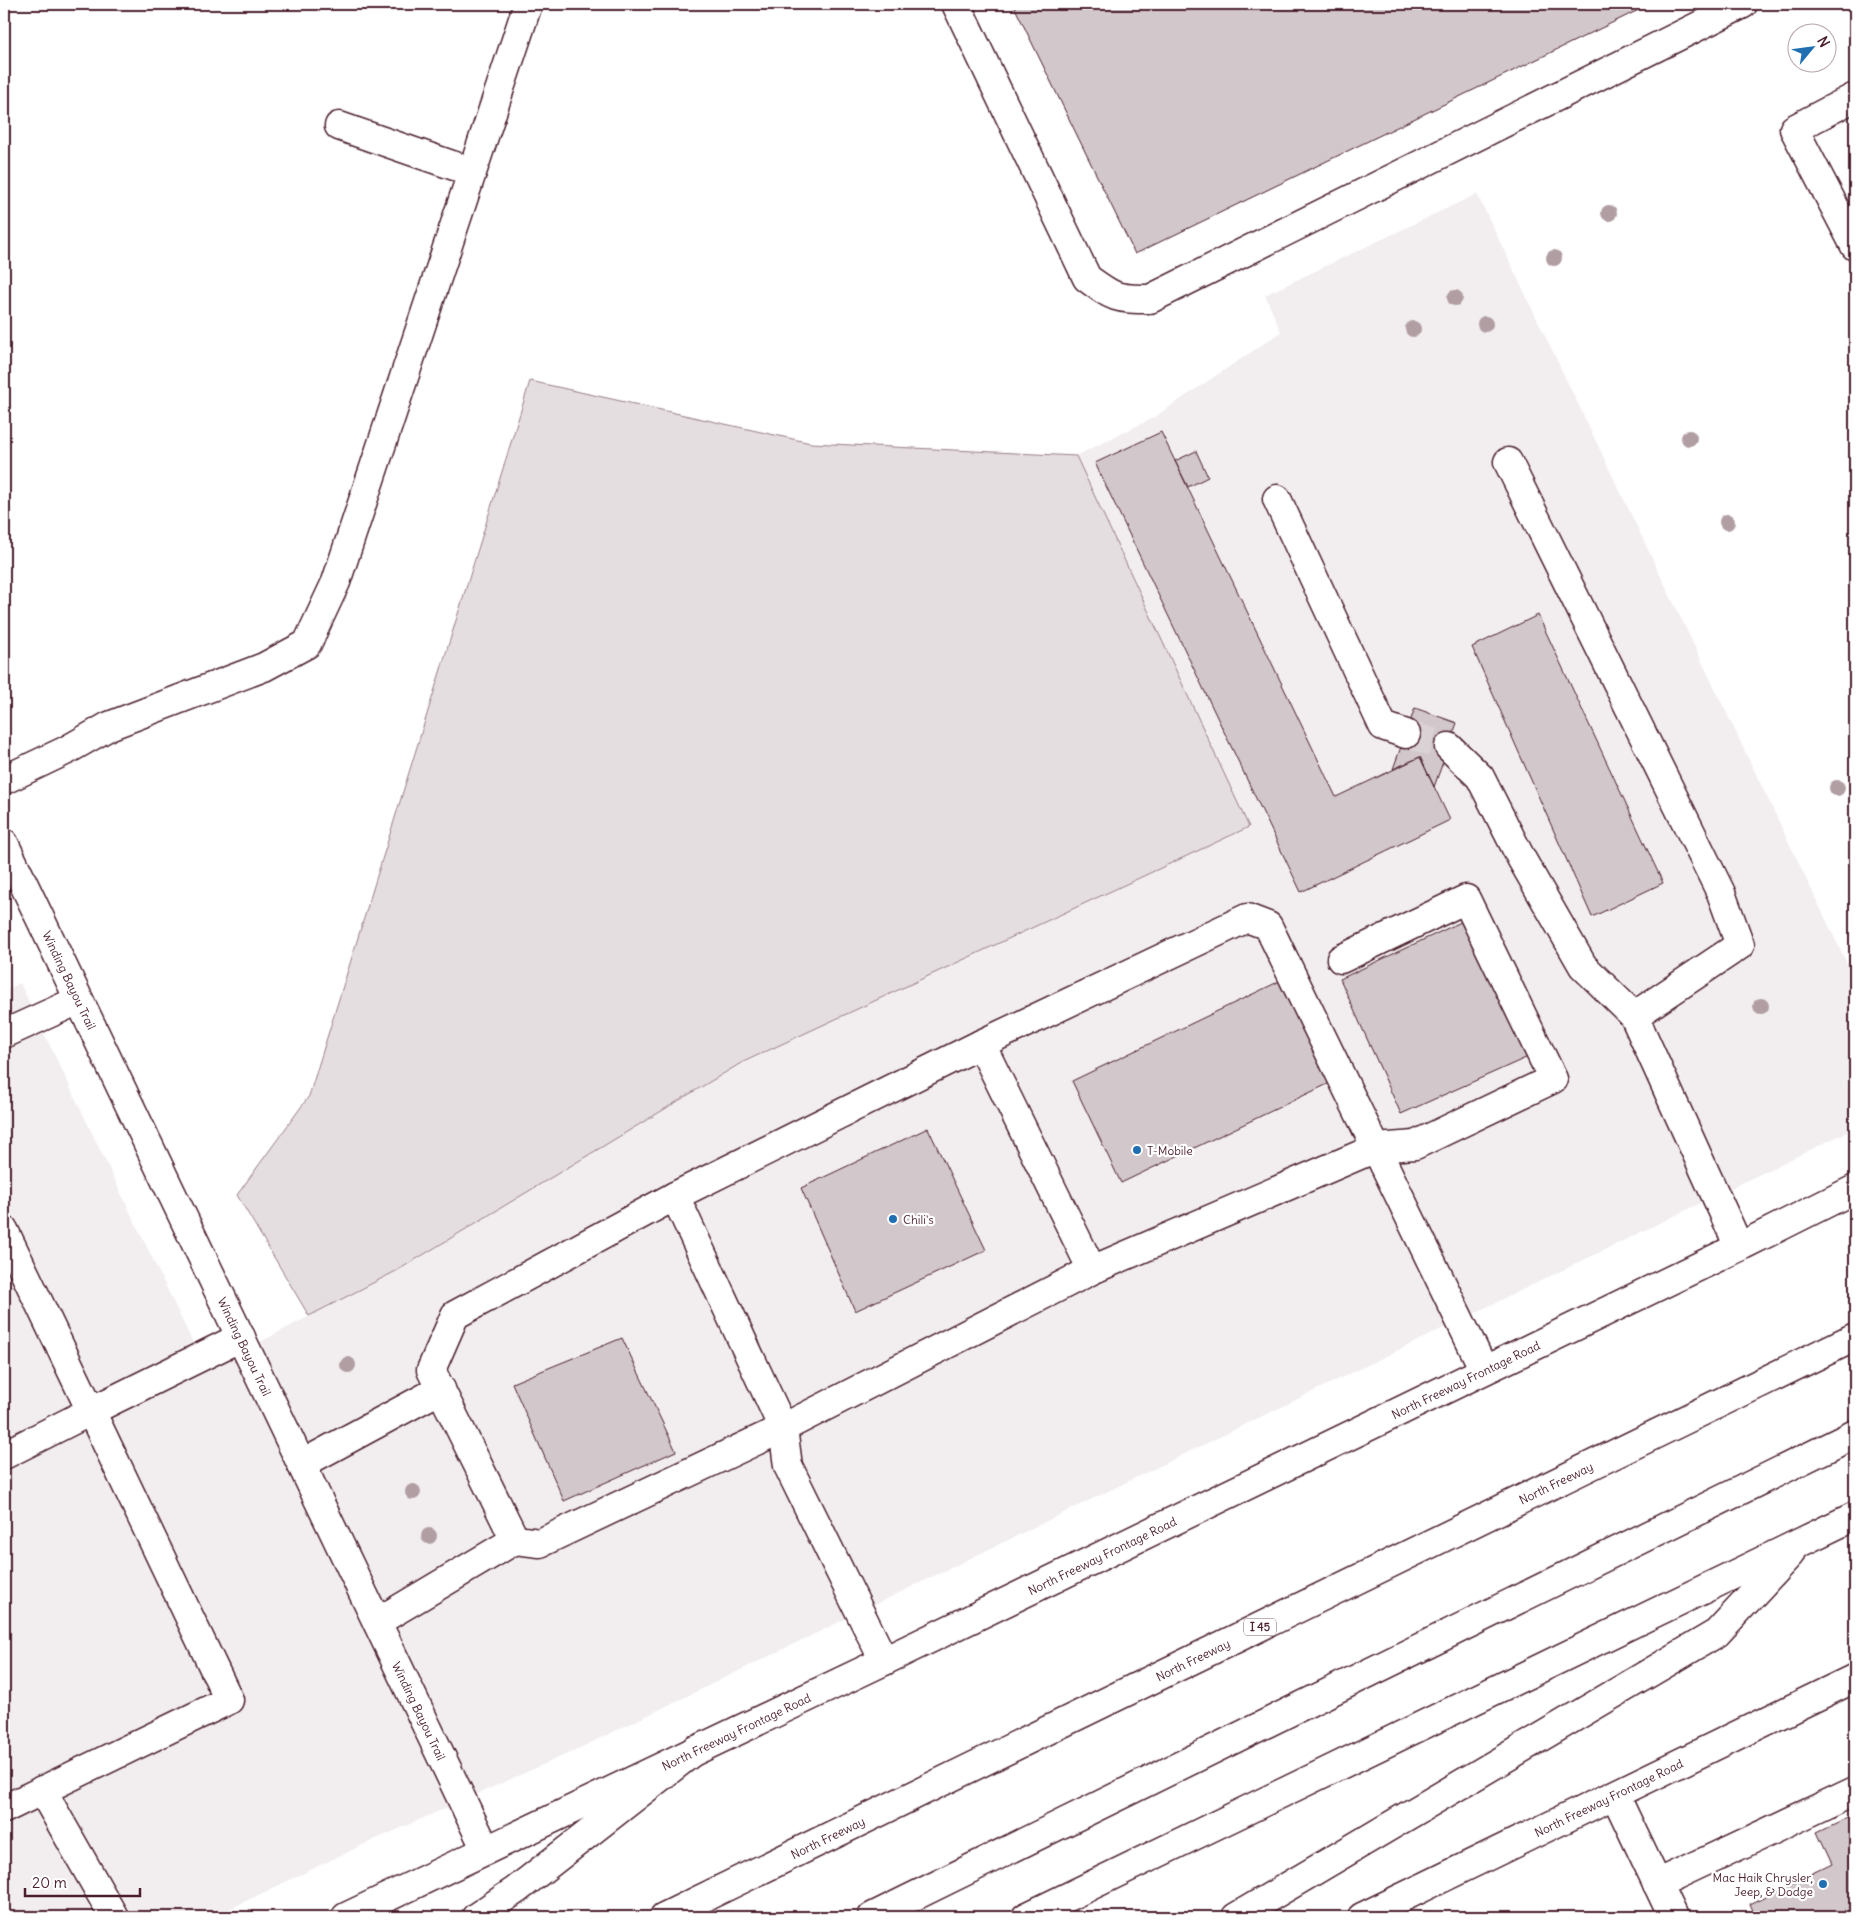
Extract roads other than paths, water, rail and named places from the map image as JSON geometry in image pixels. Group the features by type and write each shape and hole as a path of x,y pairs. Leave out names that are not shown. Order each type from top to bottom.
{"main road":[{"path":"4,780 67,750 109,726 264,667 307,644 336,582 528,4"},
{"path":"956,4 1087,278 1109,294 1123,299 1150,299 1743,4"},
{"path":"1855,97 1794,129 1855,246"},
{"path":"339,126 472,172"},
{"path":"1508,462 1721,893 1740,946 1634,1016"},
{"path":"1277,499 1383,726 1406,734"},
{"path":"1449,747 1480,777 1521,858 1583,966 1634,1016 1739,1248"},
{"name":"Winding Bayou Trail","path":"4,843 486,1850"},
{"path":"377,1622 515,1540 540,1543 783,1428 1092,1270 1376,1148 1414,1144 1553,1079 1466,899 1341,958"},
{"path":"515,1540 431,1370 455,1315 675,1196 981,1044 1247,918 1268,926 1484,1370"},
{"path":"4,1034 79,1000"},
{"path":"981,1044 1092,1270"},
{"name":"North Freeway Frontage Road","path":"346,1917 1739,1248 1855,1189"},
{"path":"675,1196 783,1428 788,1466 884,1660"},
{"path":"4,1230 229,1700 4,1809"},
{"name":"North Freeway","path":"664,1917 1855,1337"},
{"path":"4,1455 241,1338"},
{"path":"302,1464 441,1389"},
{"path":"872,1917 1855,1434"},
{"path":"1026,1917 1855,1516"},
{"path":"1236,1917 1717,1633 1802,1542"},
{"name":"North Freeway Frontage Road","path":"1362,1917 1855,1678"},
{"path":"476,1917 516,1890 695,1750"},
{"path":"42,1790 114,1917"},
{"path":"1658,1884 1855,1791"},
{"path":"1615,1795 1674,1917"}],"tunnel":[{"path":"1406,734 1449,747"}],"place":[{"name":"T-Mobile","path":"1137,1150"},
{"name":"Chili's","path":"893,1219"},
{"name":"Mac Haik Chrysler, Jeep, & Dodge","path":"1823,1884"}]}
